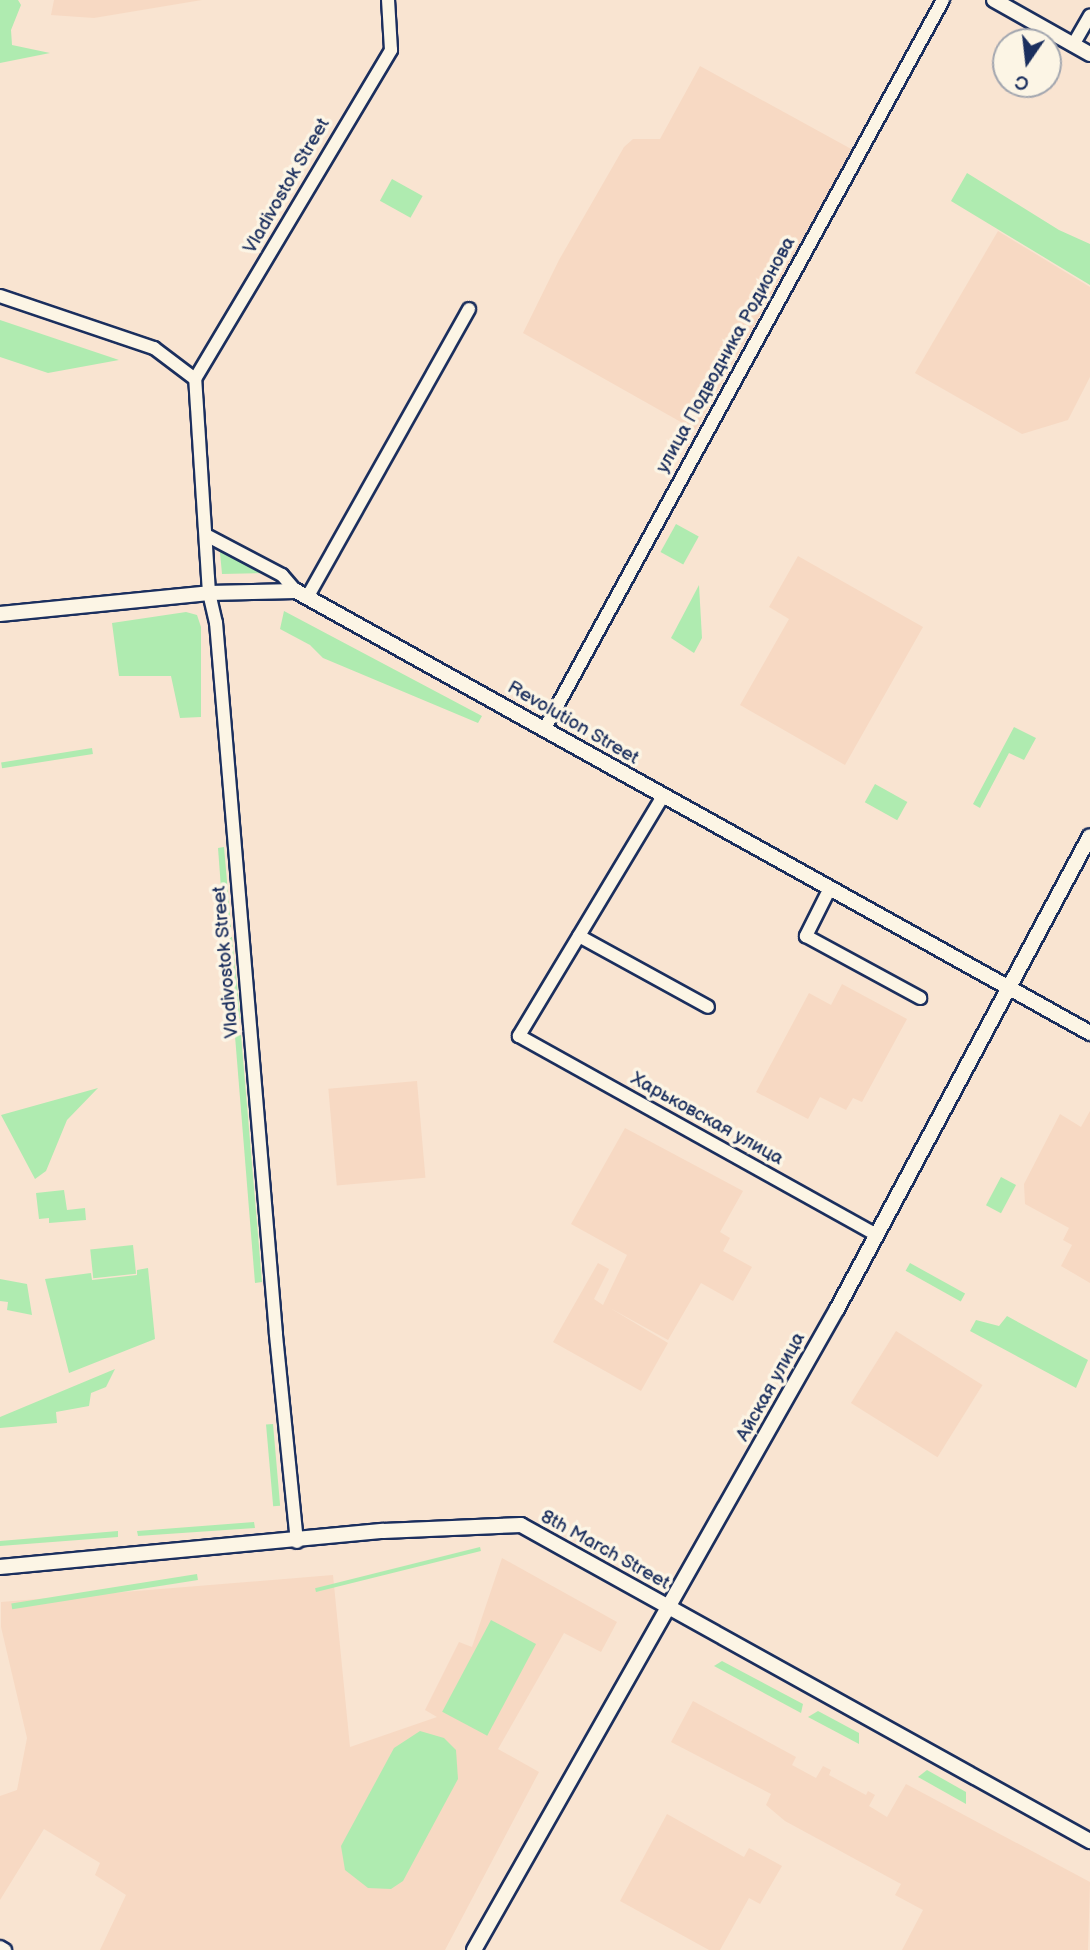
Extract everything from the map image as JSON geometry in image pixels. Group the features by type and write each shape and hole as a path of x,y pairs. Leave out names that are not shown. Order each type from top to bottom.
{"main road":[{"path":"994,0 1090,54"},
{"path":"0,614 209,593 302,593"},
{"name":"Revolution Street","path":"302,593 1090,1032"},
{"name":"Айская улица","path":"474,1950 666,1606 718,1523 1090,836"},
{"name":"8th March Street","path":"0,1567 298,1542 383,1531 521,1525 1090,1841"}],"street":[{"name":"Vladivostok Street","path":"298,1542 216,623 209,593 195,379 391,50 388,0"},
{"name":"улица Подводника Родионова","path":"544,730 943,0"},
{"path":"1073,45 1090,15"},
{"path":"0,296 155,348 195,379"},
{"path":"206,535 282,575 302,593 469,309"},
{"path":"663,796 579,936 708,1007"},
{"path":"830,888 806,936 920,998"},
{"name":"Харьковская улица","path":"579,936 519,1036 876,1235"},
{"path":"0,1947 5,1950"}],"shaded area":[{"path":"54,0 202,0 94,18 51,15"},
{"path":"700,66 853,150 695,430 523,333 559,260 624,147 633,139 660,139"},
{"path":"998,231 1090,287 1090,377 1068,420 1022,434 915,373"},
{"path":"798,556 923,627 845,765 740,705 789,619 769,607"},
{"path":"842,984 907,1019 862,1102 853,1098 846,1110 820,1097 808,1119 756,1092 809,993 831,1005"},
{"path":"417,1081 425,1178 337,1185 328,1089"},
{"path":"1090,1111 1090,1283 1061,1266 1072,1245 1063,1240 1069,1228 1025,1204 1024,1184 1060,1114 1081,1127"},
{"path":"625,1128 743,1191 720,1232 730,1238 723,1251 752,1267 733,1301 701,1283 668,1340 610,1308 668,1343 641,1391 553,1342 598,1263 609,1269 594,1299 603,1305 627,1255 571,1224"},
{"path":"896,1331 983,1385 937,1457 851,1403"},
{"path":"502,1558 617,1622 601,1652 564,1633 498,1749 539,1772 445,1950 100,1950 126,1895 95,1875 100,1863 44,1829 0,1900 0,1796 17,1790 27,1738 1,1627 1,1602 333,1575 350,1747 437,1717 425,1710 459,1642 472,1647"},
{"path":"693,1701 796,1757 792,1765 816,1778 823,1766 831,1770 829,1775 866,1795 868,1791 875,1795 869,1806 887,1817 906,1784 1090,1882 1088,1950 902,1950 923,1910 895,1895 901,1884 785,1821 766,1805 771,1794 671,1742"},
{"path":"667,1814 744,1857 749,1848 782,1866 760,1904 749,1898 720,1950 709,1950 620,1901"}],"green space":[{"path":"0,0 18,0 21,5 11,30 12,45 50,53 0,63"},
{"path":"967,173 1059,230 1090,244 1090,285 951,201"},
{"path":"392,179 423,196 410,218 380,201"},
{"path":"0,320 119,360 48,373 0,357"},
{"path":"676,524 699,537 683,565 660,552"},
{"path":"219,542 272,573 222,574"},
{"path":"699,585 702,638 694,653 671,638"},
{"path":"284,611 482,716 478,723 323,658 310,645 280,629"},
{"path":"186,612 197,615 201,627 201,717 180,718 171,676 119,676 112,623"},
{"path":"1014,727 1036,738 1024,760 1009,753 980,808 973,804"},
{"path":"92,748 93,754 2,768 1,762"},
{"path":"875,784 907,802 897,820 865,802"},
{"path":"224,847 231,927 224,928 218,848"},
{"path":"232,937 241,1019 234,1019 225,938"},
{"path":"241,1035 262,1282 255,1283 235,1036"},
{"path":"98,1088 67,1120 46,1171 35,1179 1,1115"},
{"path":"1001,1177 1016,1185 1001,1213 986,1205"},
{"path":"64,1190 67,1210 85,1208 86,1220 49,1223 49,1218 39,1219 36,1193"},
{"path":"133,1245 136,1274 93,1278 90,1249"},
{"path":"910,1263 965,1294 961,1301 906,1271"},
{"path":"148,1268 155,1339 69,1373 45,1279 91,1273 92,1280 137,1275 137,1270"},
{"path":"0,1279 27,1284 32,1315 7,1310 8,1302 0,1301"},
{"path":"1007,1316 1088,1360 1076,1388 970,1331 976,1320 999,1326"},
{"path":"115,1369 106,1387 91,1393 89,1406 56,1412 57,1423 0,1428 0,1417"},
{"path":"273,1424 280,1506 273,1506 266,1425"},
{"path":"254,1522 255,1528 138,1536 137,1531"},
{"path":"118,1531 118,1537 0,1546 0,1541"},
{"path":"480,1547 481,1551 316,1592 315,1588"},
{"path":"197,1574 198,1580 12,1609 11,1603"},
{"path":"491,1620 536,1644 487,1736 442,1712"},
{"path":"722,1661 803,1704 801,1713 714,1666"},
{"path":"818,1711 859,1733 859,1744 808,1717"},
{"path":"420,1731 444,1738 456,1750 458,1779 403,1881 391,1889 368,1888 345,1870 341,1846 394,1748"},
{"path":"927,1770 966,1792 966,1804 918,1777"}]}
